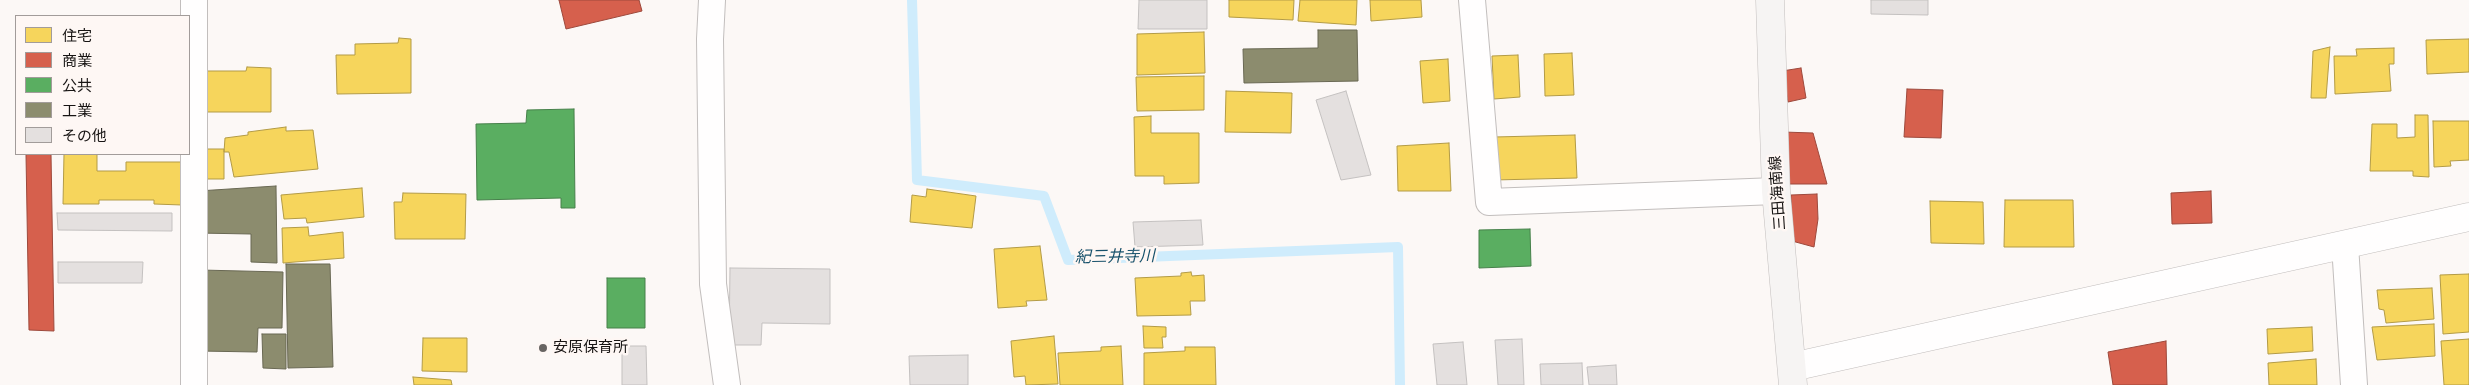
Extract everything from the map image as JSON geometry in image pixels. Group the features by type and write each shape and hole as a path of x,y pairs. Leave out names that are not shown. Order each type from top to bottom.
{"main road":[{"name":"三田海南線","path":"1770,0 1776,191 1793,376"}],"street":[{"path":"194,0 194,385"},
{"path":"712,0 710,39 713,284 727,385"},
{"path":"1472,0 1488,202 1776,191"},
{"path":"1793,376 2469,217"},
{"path":"2345,245 2354,385"}],"building: 住宅":[{"path":"1229,0 1294,0 1293,20 1229,17"},
{"path":"1300,0 1357,0 1356,25 1298,21"},
{"path":"1370,0 1421,0 1422,17 1371,21"},
{"path":"1204,32 1205,73 1137,75 1137,34"},
{"path":"399,38 411,39 411,93 337,94 336,55 355,55 355,44 398,43"},
{"path":"2469,39 2469,72 2427,74 2426,40"},
{"path":"2330,47 2326,98 2311,98 2313,51"},
{"path":"2394,48 2394,64 2389,64 2391,91 2335,94 2334,56 2357,56 2356,49"},
{"path":"1572,53 1574,95 1545,96 1544,54"},
{"path":"1518,55 1520,97 1494,99 1492,56"},
{"path":"1448,59 1450,101 1423,103 1420,61"},
{"path":"247,67 271,68 271,112 204,112 204,71 246,71"},
{"path":"1204,76 1204,110 1137,111 1136,77"},
{"path":"1226,91 1292,93 1291,133 1225,132"},
{"path":"2415,115 2428,115 2429,177 2413,176 2413,171 2370,171 2372,124 2397,124 2397,138 2415,137"},
{"path":"1151,116 1151,133 1199,133 1199,183 1164,184 1164,176 1135,176 1134,117"},
{"path":"2433,121 2469,121 2469,160 2450,161 2451,166 2434,167"},
{"path":"286,127 286,131 313,130 318,169 234,177 229,152 224,152 225,138 248,135 248,132"},
{"path":"1575,135 1577,178 1494,180 1494,137"},
{"path":"1449,143 1451,191 1398,191 1397,146"},
{"path":"204,149 224,149 224,179 204,179"},
{"path":"64,155 97,155 97,171 126,171 126,162 183,162 182,205 154,204 154,200 99,200 99,204 63,204"},
{"path":"362,188 364,217 307,223 306,218 284,219 281,195"},
{"path":"927,189 976,196 972,228 910,222 912,195 926,197"},
{"path":"403,193 466,194 465,239 395,239 394,202 402,202"},
{"path":"2005,200 2073,200 2074,247 2004,247"},
{"path":"1930,201 1983,202 1984,244 1931,243"},
{"path":"308,227 309,236 343,232 344,258 283,263 282,228"},
{"path":"1040,246 1047,300 1026,301 1027,306 998,308 994,249"},
{"path":"1191,272 1192,276 1204,275 1205,301 1190,301 1191,315 1137,316 1135,278 1181,276 1181,273"},
{"path":"2469,274 2469,332 2443,334 2440,275"},
{"path":"2432,288 2434,319 2386,323 2384,310 2379,309 2377,290"},
{"path":"2434,324 2435,356 2377,360 2372,327"},
{"path":"1143,326 1166,327 1166,337 1162,337 1163,348 1144,348"},
{"path":"2312,327 2313,351 2268,354 2267,329"},
{"path":"1054,336 1058,384 1026,385 1025,376 1014,377 1011,341"},
{"path":"423,338 467,338 467,372 422,371"},
{"path":"2469,339 2469,385 2444,385 2441,341"},
{"path":"1121,346 1123,385 1060,385 1058,353 1101,351 1101,347"},
{"path":"1185,347 1215,347 1216,385 1144,385 1144,353 1185,351"},
{"path":"2316,359 2317,385 2269,385 2268,363"},
{"path":"413,377 451,380 452,385 414,385"}],"building: 商業":[{"path":"559,0 639,0 642,11 566,29"},
{"path":"1801,68 1806,98 1788,102 1782,71"},
{"path":"1907,89 1943,90 1941,138 1904,137"},
{"path":"1783,132 1813,133 1827,184 1786,184"},
{"path":"26,155 51,155 54,331 29,330"},
{"path":"2211,191 2212,223 2172,224 2171,193"},
{"path":"1817,194 1818,219 1814,247 1792,241 1791,195"},
{"path":"2166,341 2167,385 2113,385 2108,352"}],"building: 公共":[{"path":"574,109 575,208 561,208 561,198 477,200 476,124 526,123 527,110"},
{"path":"1530,229 1531,266 1479,268 1479,230"},
{"path":"607,278 645,278 645,328 607,328"}],"building: 工業":[{"path":"1318,30 1357,30 1358,81 1244,83 1243,49 1318,48"},
{"path":"276,186 277,263 251,262 251,234 197,233 198,191"},
{"path":"286,264 330,264 333,367 288,368"},
{"path":"200,270 283,272 282,328 258,328 257,352 199,351"},
{"path":"262,334 286,334 286,369 263,368"}],"building: その他":[{"path":"1139,0 1207,0 1207,29 1138,29"},
{"path":"1871,0 1928,0 1928,15 1871,14"},
{"path":"1346,91 1371,175 1341,180 1316,100"},
{"path":"57,213 172,213 172,231 58,230"},
{"path":"1201,220 1203,245 1135,247 1133,222"},
{"path":"58,262 143,262 142,283 58,283"},
{"path":"730,268 830,269 830,324 762,323 761,345 729,345"},
{"path":"1522,339 1524,385 1498,385 1495,340"},
{"path":"1463,342 1467,385 1437,385 1433,344"},
{"path":"622,346 646,346 647,385 622,385"},
{"path":"968,355 968,385 910,385 909,356"},
{"path":"1582,363 1583,385 1541,385 1540,364"},
{"path":"1616,365 1617,385 1589,385 1587,367"}],"waterway":[{"name":"紀三井寺川","path":"912,0 917,180 1044,196 1068,260 1398,247 1400,385"}],"place":[{"name":"安原保育所","path":"543,348"}]}
